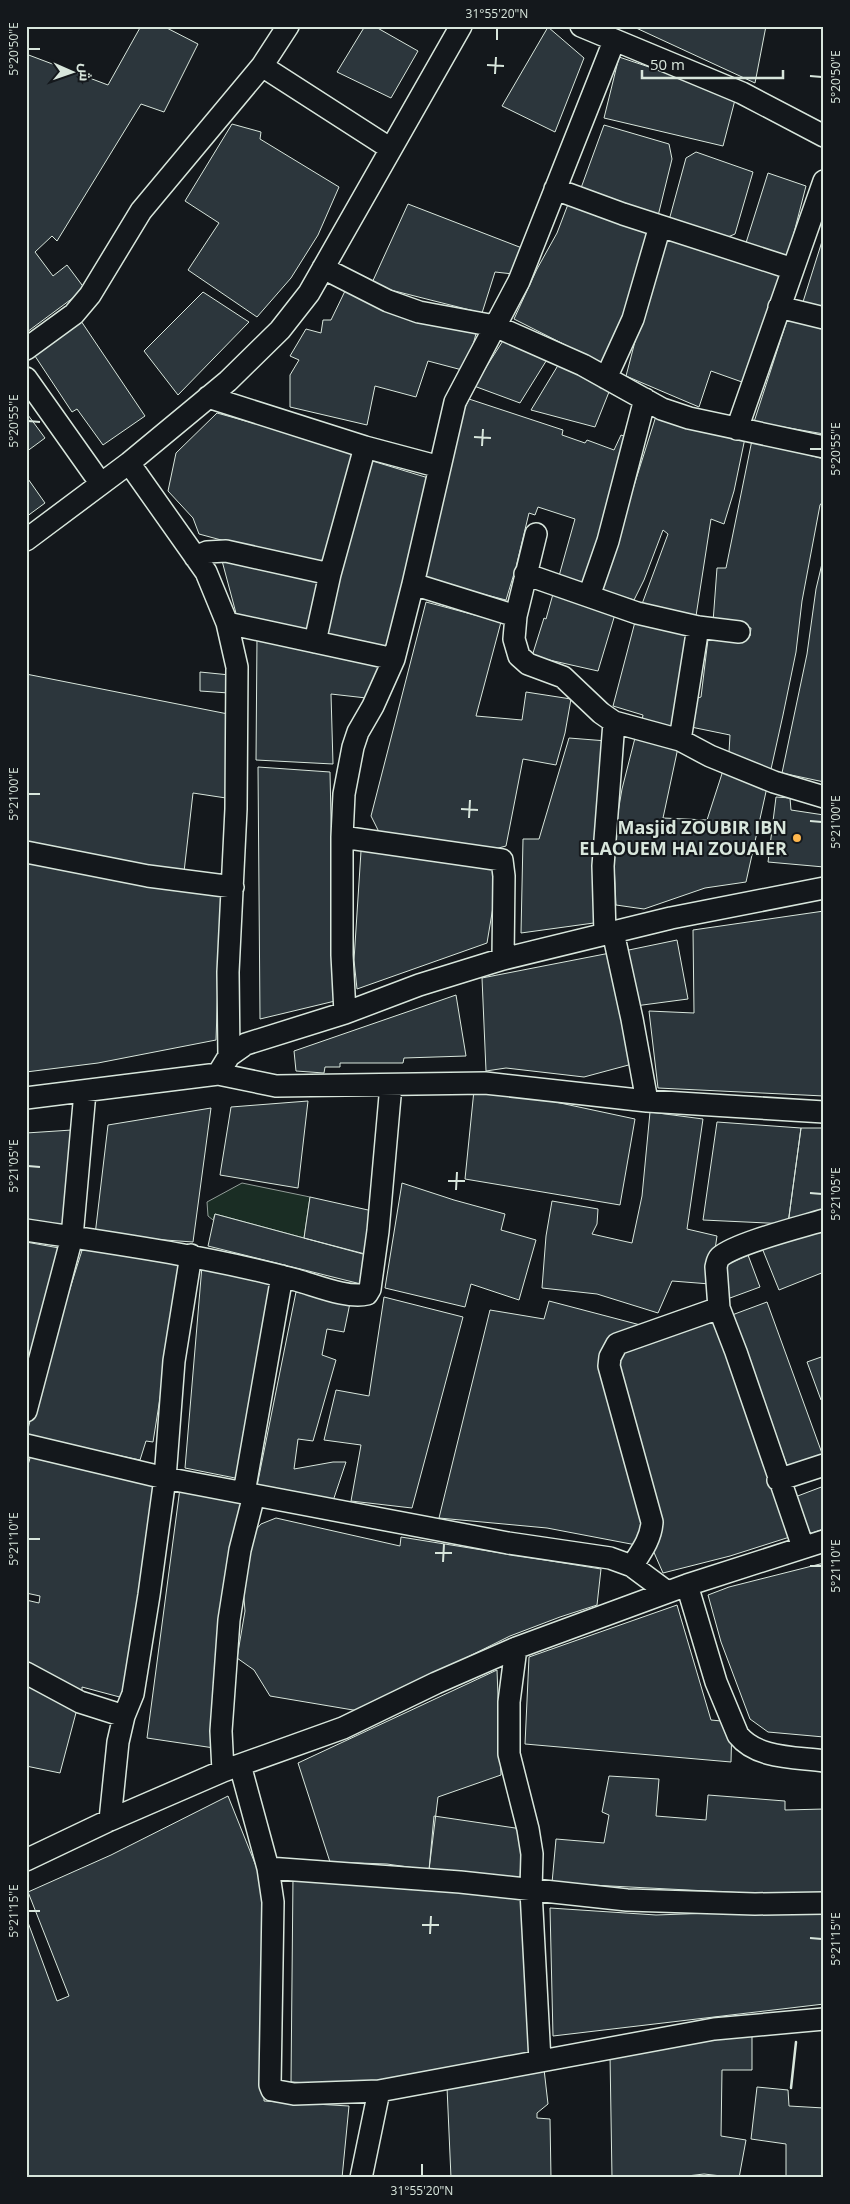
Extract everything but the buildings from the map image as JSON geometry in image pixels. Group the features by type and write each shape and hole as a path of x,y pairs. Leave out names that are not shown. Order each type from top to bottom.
{"street":[{"path":"26,349 74,314 90,295 141,211 262,66 288,26"},
{"path":"26,540 129,464 258,354 280,330 309,293 461,26"},
{"path":"581,26 742,93 824,136"},
{"path":"344,1014 342,837 344,794 353,747 358,732 373,706 394,659 456,402 519,281 614,41"},
{"path":"262,66 391,149"},
{"path":"737,429 824,181"},
{"path":"555,189 660,226 793,269"},
{"path":"606,378 633,319 660,226"},
{"path":"323,268 388,301 419,312 495,326 584,365 662,409 690,418 824,447"},
{"path":"780,307 824,318"},
{"path":"26,378 102,484"},
{"path":"208,397 365,447 440,467"},
{"path":"589,596 608,541 644,400"},
{"path":"315,642 330,574 365,447"},
{"path":"129,464 206,572 227,623 237,667 238,704 233,887 228,972 229,1056"},
{"path":"536,534 516,616 514,639 519,656 528,664 562,677 601,713 614,722 680,740 710,756 774,782 824,797"},
{"path":"195,557 207,552 226,551 330,574"},
{"path":"525,574 637,613 698,627 739,632"},
{"path":"413,584 516,616"},
{"path":"227,623 394,659"},
{"path":"680,740 698,627"},
{"path":"614,722 603,866 609,933 632,1020 647,1102"},
{"path":"342,837 502,860 504,876 503,960"},
{"path":"26,852 148,876 233,887"},
{"path":"218,1074 229,1056 246,1044 344,1014 419,986 503,960 609,933 824,888"},
{"path":"26,1098 218,1074 276,1086 485,1083 647,1102 824,1112"},
{"path":"26,1230 191,1255 282,1276 352,1295 366,1294 370,1289 378,1231 391,1085"},
{"path":"28,1399 72,1238 85,1092"},
{"path":"802,1548 736,1352 719,1308 716,1268 717,1261 722,1255 754,1241 824,1220"},
{"path":"110,1820 118,1742 124,1716 133,1694 164,1478 174,1361 191,1255"},
{"path":"282,1276 229,1620 221,1731 231,1768 268,1868 273,1902 270,2078 272,2090 294,2094 379,2091 714,2029 824,2019"},
{"path":"632,1566 647,1542 652,1522 609,1366 610,1356 617,1344 719,1308"},
{"path":"26,1445 164,1478 508,1543 610,1558 632,1566 667,1592"},
{"path":"778,1480 824,1465"},
{"path":"26,1860 110,1820 231,1768 343,1728 436,1683 516,1648 687,1585 824,1541"},
{"path":"687,1585 716,1682 738,1735 744,1742 758,1751 824,1761"},
{"path":"516,1648 510,1702 509,1754 528,1829 532,1854 540,2061"},
{"path":"26,1673 80,1702 124,1716"},
{"path":"268,1868 460,1882 627,1900 755,1904 824,1903"},
{"path":"361,2178 379,2091"}],"green space":[{"path":"242,1183 310,1197 304,1238 215,1214 213,1220 208,1216 207,1202"}],"wall":[{"path":"791,2088 796,2042"}],"place":[{"name":"Masjid ZOUBIR IBN ELAOUEM HAI ZOUAIER","path":"797,838"}]}
